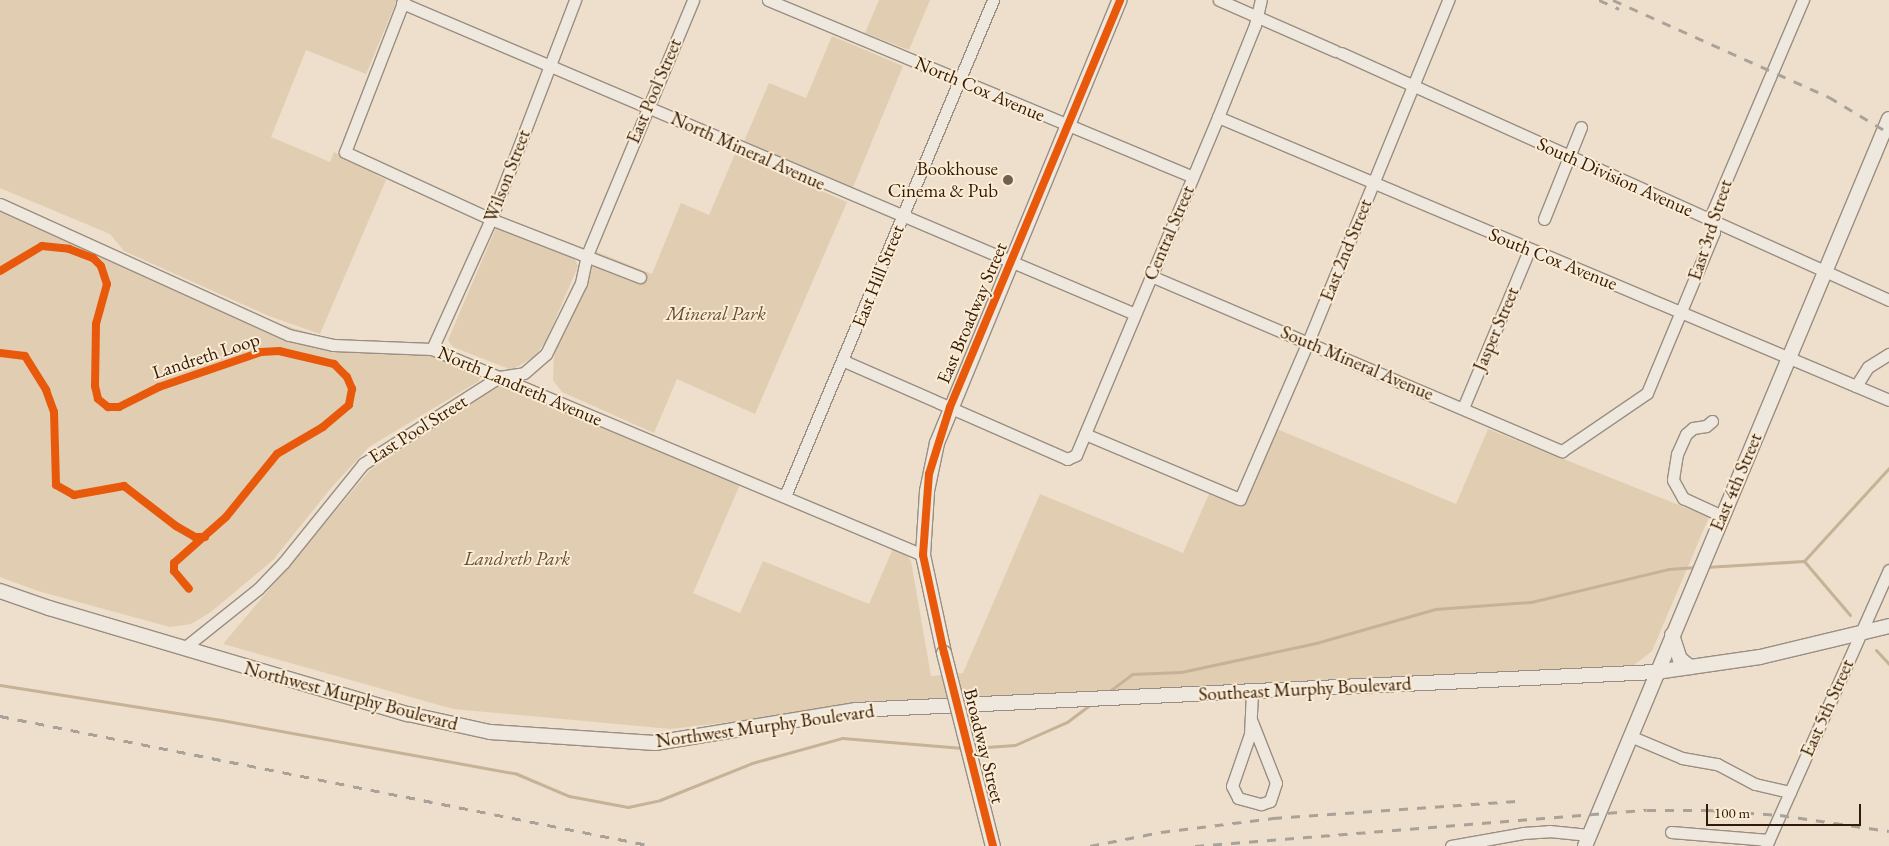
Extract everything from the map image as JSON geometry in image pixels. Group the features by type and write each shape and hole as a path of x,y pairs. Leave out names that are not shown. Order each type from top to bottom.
{"street":[{"name":"Wilson Street","path":"432,348 491,219 575,0"},
{"name":"East Pool Street","path":"184,648 258,589 278,569 363,464 499,377 524,373 546,354 581,283 587,256 693,0"},
{"name":"North Cox Avenue","path":"768,0 789,4 960,80 1192,176"},
{"name":"East Hill Street","path":"785,496 844,361 993,0"},
{"name":"East Broadway Street","path":"944,653 923,555 930,474 950,407 1120,0"},
{"name":"South Division Avenue","path":"1219,0 1889,300"},
{"name":"Central Street","path":"950,407 1067,459 1076,455 1218,117 1261,0"},
{"name":"East 2nd Street","path":"1085,434 1240,499 1308,342 1448,0"},
{"name":"East 3rd Street","path":"1562,451 1647,393 1714,232 1712,213 1803,0"},
{"name":"North Mineral Avenue","path":"403,2 1010,264"},
{"path":"403,2 345,152 491,219 640,277"},
{"name":"South Cox Avenue","path":"1218,117 1529,250 1682,311 1889,400"},
{"name":"East 4th Street","path":"1587,841 1656,672 1889,119"},
{"path":"1544,219 1581,127"},
{"name":"North Landreth Avenue","path":"0,204 289,335 333,345 432,348 923,555"},
{"name":"Jasper Street","path":"1463,408 1529,250"},
{"path":"1010,264 1135,314"},
{"name":"South Mineral Avenue","path":"1151,276 1562,451"},
{"path":"1856,386 1868,366 1889,354"},
{"path":"844,361 950,407"},
{"path":"1712,421 1706,426 1693,428 1686,434 1676,460 1673,480 1683,498 1722,516"},
{"name":"East 5th Street","path":"1768,843 1889,570"},
{"name":"Northwest Murphy Boulevard","path":"0,590 371,705 500,732 655,744 818,715 920,707"},
{"name":"Southeast Murphy Boulevard","path":"920,707 1045,703 1656,672 1760,657 1889,626"},
{"path":"1672,634 1680,659 1690,667"},
{"name":"Broadway Street","path":"944,653 993,846"},
{"path":"1252,692 1252,722 1232,786 1238,798 1261,804 1270,801 1276,783 1252,722"},
{"path":"1630,736 1682,758 1717,764 1755,784 1790,792"},
{"path":"1451,846 1500,835 1549,831 1587,841"},
{"path":"1671,832 1768,843"}],"green space":[{"path":"0,0 397,0 366,74 306,50 271,137 330,162 334,152 386,180 320,334 269,316 124,251 110,234 0,188"},
{"path":"879,0 930,0 909,50 865,33"},
{"path":"832,36 903,66 851,192 743,144 769,83 806,98"},
{"name":"Mineral Park","path":"735,154 847,202 755,414 677,379 654,433 562,392 553,380 554,356 595,251 652,274 681,203 709,215"},
{"path":"0,208 253,316 337,341 407,345 482,370 479,381 369,447 331,488 273,560 211,612 191,624 170,627 38,591 0,577"},
{"path":"496,228 573,256 578,266 546,341 535,356 512,370 453,347 448,340"},
{"name":"Landreth Park","path":"501,384 742,480 693,593 740,613 763,561 869,604 894,546 904,551 911,561 931,676 963,673 1040,494 1183,553 1209,494 1234,504 1244,501 1248,496 1277,429 1456,504 1488,429 1709,517 1652,651 1634,665 891,703 671,729 453,709 223,644 370,470"}],"waterway":[{"path":"1804,561 1889,468"},
{"path":"1706,567 1804,561 1850,615"},
{"path":"1107,693 1132,674 1181,672 1316,643 1435,609 1531,602 1668,569 1697,567"},
{"path":"1876,650 1889,664"},
{"path":"0,685 221,720 517,774 569,796 628,807 660,800 752,763 842,738 963,748"},
{"path":"972,748 1015,745 1067,722 1091,704"}],"railway":[{"path":"1599,0 1619,9"},
{"path":"1613,0 1829,97 1889,133"},
{"path":"0,716 653,846"},
{"path":"1090,846 1161,832 1273,818 1516,801"},
{"path":"1195,846 1647,810 1709,810 1780,815 1889,831"}],"cycle path":[{"path":"993,846 944,653 923,555 929,474 950,407 1120,0"},
{"name":"Landreth Loop","path":"0,271 42,246 69,249 93,258 101,266 107,284 96,324 95,386 98,399 108,407 119,407 159,387 261,352 279,351 334,364 347,377 352,389 349,405 323,427 277,454 226,517 174,563 174,571 189,589"},
{"path":"0,353 25,356 46,390 54,412 56,485 74,495 124,486 176,526 195,537 205,537"}],"place":[{"name":"Bookhouse Cinema & Pub","path":"1008,180"}]}
